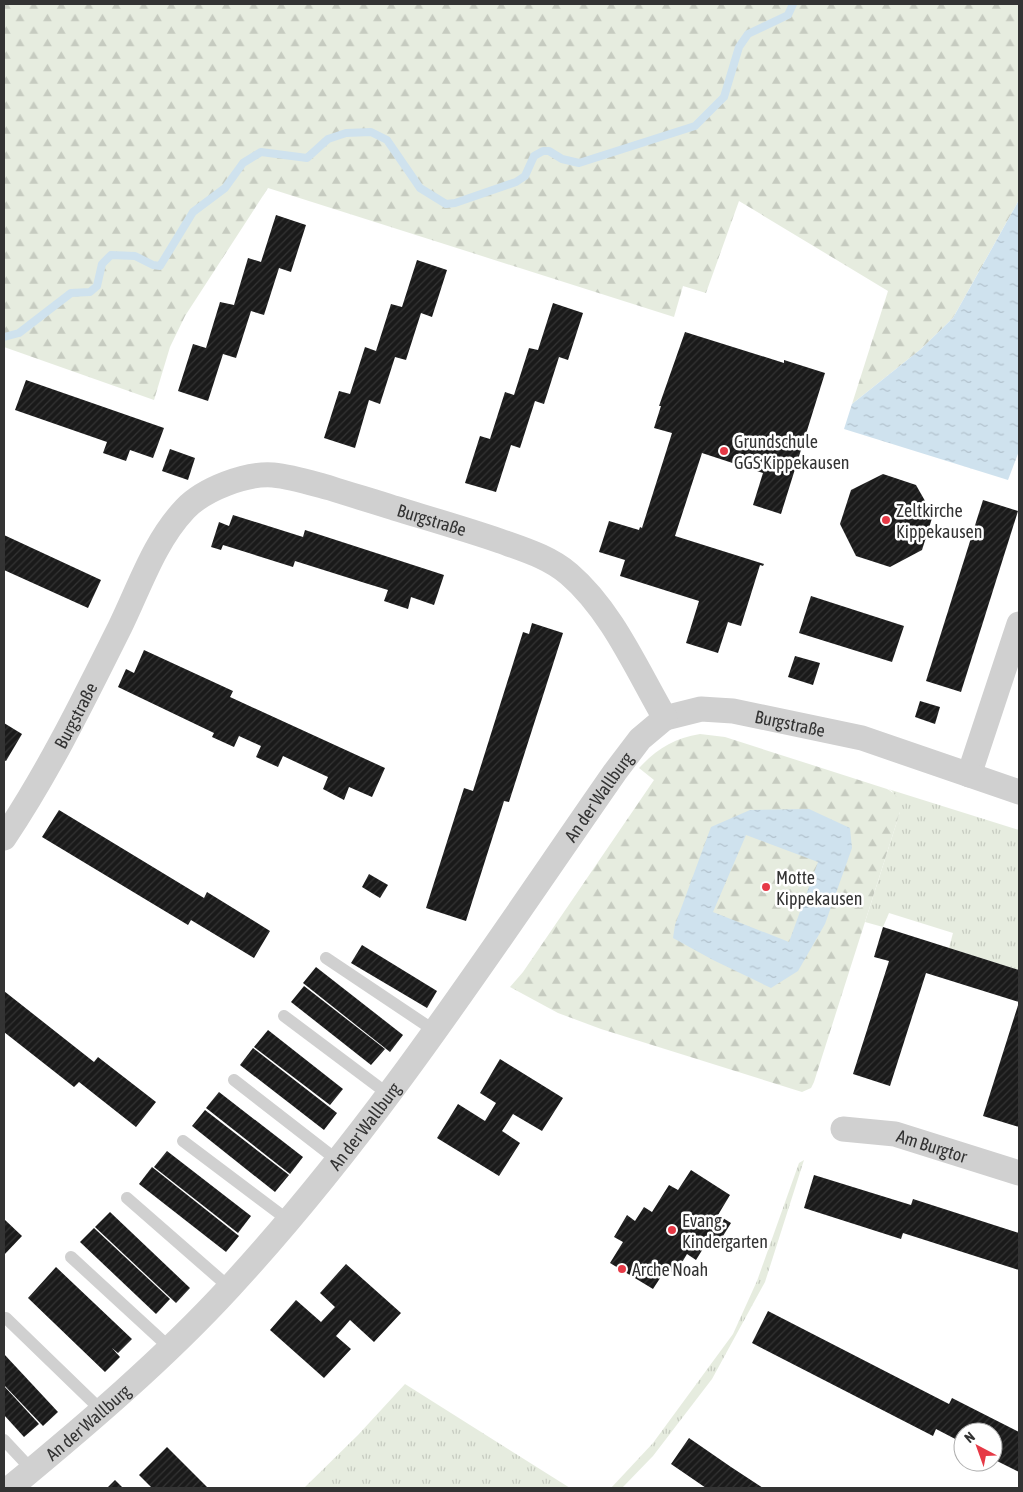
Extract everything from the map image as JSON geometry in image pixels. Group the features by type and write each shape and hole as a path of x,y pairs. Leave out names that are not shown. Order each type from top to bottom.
{"street":[{"name":"Burgstraße","path":"4,838 63,739 121,624 154,552 169,529 186,507 218,486 246,478 272,475 301,480 487,536 535,553 554,562 570,574 594,599 612,626 665,718 701,709 733,711 862,738 1019,792"},
{"path":"969,775 1019,624"},
{"name":"An der Wallburg","path":"10,1488 170,1348 230,1288 288,1220 337,1160 435,1032 615,772 640,739 665,718"},
{"name":"Am Burgtor","path":"843,1128 895,1134 1019,1173"}],"lane":[{"path":"326,958 435,1032"},
{"path":"284,1016 388,1094"},
{"path":"234,1080 337,1160"},
{"path":"184,1141 288,1220"},
{"path":"127,1198 230,1288"},
{"path":"71,1257 170,1348"},
{"path":"6,1318 101,1410"},
{"path":"4,1440 32,1470"}],"green space":[{"path":"4,4 1019,4 1019,200 953,318 921,349 852,404 888,291 739,201 706,293 683,286 674,317 268,188 185,316 170,347 154,400 4,347"},
{"path":"700,734 725,737 887,789 896,796 900,804 900,812 814,1082 811,1088 802,1092 601,1029 558,1013 510,987 523,972 654,780 639,768 666,745 682,738"},
{"path":"888,789 1019,830 1019,970 949,948 953,933 889,913 883,927 865,922 900,812 892,791"},
{"path":"804,1160 765,1282 712,1379 653,1456 622,1488 611,1488 653,1443 733,1334 757,1281 799,1163"},
{"path":"405,1384 570,1488 304,1488 358,1435"}],"water":[{"path":"1019,200 1019,451 1008,480 844,429 852,404 921,349 953,318"},
{"path":"809,809 850,828 852,848 825,924 798,971 771,988 673,938 675,925 711,827 750,810","holes":["746,835 818,862 789,942 713,912"]}],"building":[{"path":"276,215 306,225 291,272 279,268 264,315 251,311 236,358 223,354 208,401 178,391 193,344 206,348 220,302 234,305 248,258 261,262"},
{"path":"417,260 447,270 432,317 421,313 406,360 395,357 380,404 369,400 355,448 324,438 339,391 350,394 365,347 376,351 391,304 402,307"},
{"path":"553,303 583,313 568,360 559,357 544,404 535,401 520,448 511,445 496,492 465,483 480,436 490,439 505,392 514,395 529,348 538,350"},
{"path":"685,332 784,363 784,360 825,373 781,514 753,505 763,473 702,453 675,536 764,564 763,566 760,565 741,626 728,622 718,653 686,643 699,601 620,576 625,560 599,552 609,521 639,530 640,527 642,528 672,433 654,428 661,406 659,406"},
{"path":"26,380 164,428 153,458 130,450 126,461 103,453 107,442 15,410"},
{"path":"170,449 195,458 188,480 162,471"},
{"name":"Zeltkirche Kippekausen","path":"883,474 916,485 933,515 922,550 890,567 856,556 840,524 851,490"},
{"path":"983,500 1018,511 961,692 926,681"},
{"path":"233,515 303,537 305,530 444,575 434,605 411,597 408,609 384,601 388,590 295,561 293,567 223,545 221,550 211,547 219,522 229,526"},
{"path":"4,535 101,580 88,608 4,570"},
{"path":"811,596 904,626 892,662 799,633"},
{"path":"532,623 563,633 509,802 504,801 466,921 426,908 464,788 473,791 523,632 529,634"},
{"path":"144,650 233,691 230,697 385,768 372,797 349,787 344,800 323,789 328,777 283,756 278,767 256,757 261,746 239,736 234,747 212,737 214,733 118,687 126,669 134,673"},
{"path":"795,656 820,663 813,685 788,677"},
{"path":"920,701 940,707 935,724 915,717"},
{"path":"4,723 22,734 6,761 4,760"},
{"path":"59,810 204,898 207,892 270,931 254,958 191,920 188,925 42,837"},
{"path":"369,874 388,885 380,898 362,887"},
{"path":"883,927 1019,970 1019,1002 926,973 890,1086 853,1074 889,961 874,957"},
{"path":"362,945 437,991 427,1008 351,963"},
{"path":"316,967 403,1035 390,1052 303,983"},
{"path":"304,986 385,1049 371,1065 291,1002"},
{"path":"4,991 94,1062 98,1057 156,1102 136,1127 79,1082 74,1087 4,1032"},
{"path":"1019,1002 1019,1127 983,1116"},
{"path":"268,1030 343,1089 330,1105 254,1047"},
{"path":"253,1048 337,1113 324,1130 240,1065"},
{"path":"500,1059 563,1098 542,1131 513,1114 502,1131 520,1143 499,1176 437,1138 458,1104 485,1121 496,1103 480,1093"},
{"path":"219,1092 303,1157 290,1174 206,1108"},
{"path":"205,1110 289,1175 275,1192 192,1126"},
{"path":"167,1151 251,1216 238,1233 154,1167"},
{"path":"152,1167 239,1236 226,1252 139,1184"},
{"name":"Evang. Kindergarten","path":"691,1170 730,1195 718,1215 731,1223 718,1244 709,1239 696,1260 687,1254 675,1274 666,1269 653,1289 610,1263 623,1242 614,1237 627,1215 635,1221 644,1207 652,1212 669,1185 678,1190"},
{"path":"814,1175 911,1205 913,1199 1019,1233 1019,1270 903,1233 901,1239 804,1208"},
{"path":"110,1212 190,1288 176,1303 95,1227"},
{"path":"4,1219 22,1236 4,1255"},
{"path":"94,1228 170,1299 156,1314 80,1242"},
{"path":"346,1264 401,1313 374,1342 350,1320 336,1336 351,1349 324,1378 270,1330 296,1300 321,1322 335,1307 320,1293"},
{"path":"56,1267 132,1339 118,1353 112,1348 120,1357 105,1372 28,1298"},
{"path":"768,1311 949,1404 952,1398 999,1422 953,1422 953,1438 936,1429 933,1436 752,1343"},
{"path":"4,1354 58,1412 43,1426 4,1385"},
{"path":"4,1386 39,1424 24,1437 4,1415"},
{"path":"1003,1424 1019,1432 1019,1472 1003,1464"},
{"path":"689,1438 763,1488 706,1488 671,1464"},
{"path":"167,1447 208,1488 152,1488 139,1475"},
{"path":"115,1480 123,1488 107,1488"}],"waterway":[{"path":"4,337 19,333 71,293 90,292 97,286 102,264 111,255 135,256 153,265 160,266 193,212 225,188 243,163 261,152 307,158 328,139 346,133 371,132 387,140 420,188 446,204 455,203 516,182 525,176 534,156 543,151 549,151 562,159 579,163 695,126 724,97 739,47 748,34 788,15 793,4"}],"place":[{"name":"Grundschule GGS Kippekausen","path":"724,451"},
{"name":"Zeltkirche Kippekausen","path":"886,520"},
{"name":"Motte Kippekausen","path":"766,887"},
{"name":"Evang. Kindergarten","path":"672,1230"},
{"name":"Arche Noah","path":"622,1269"}]}
